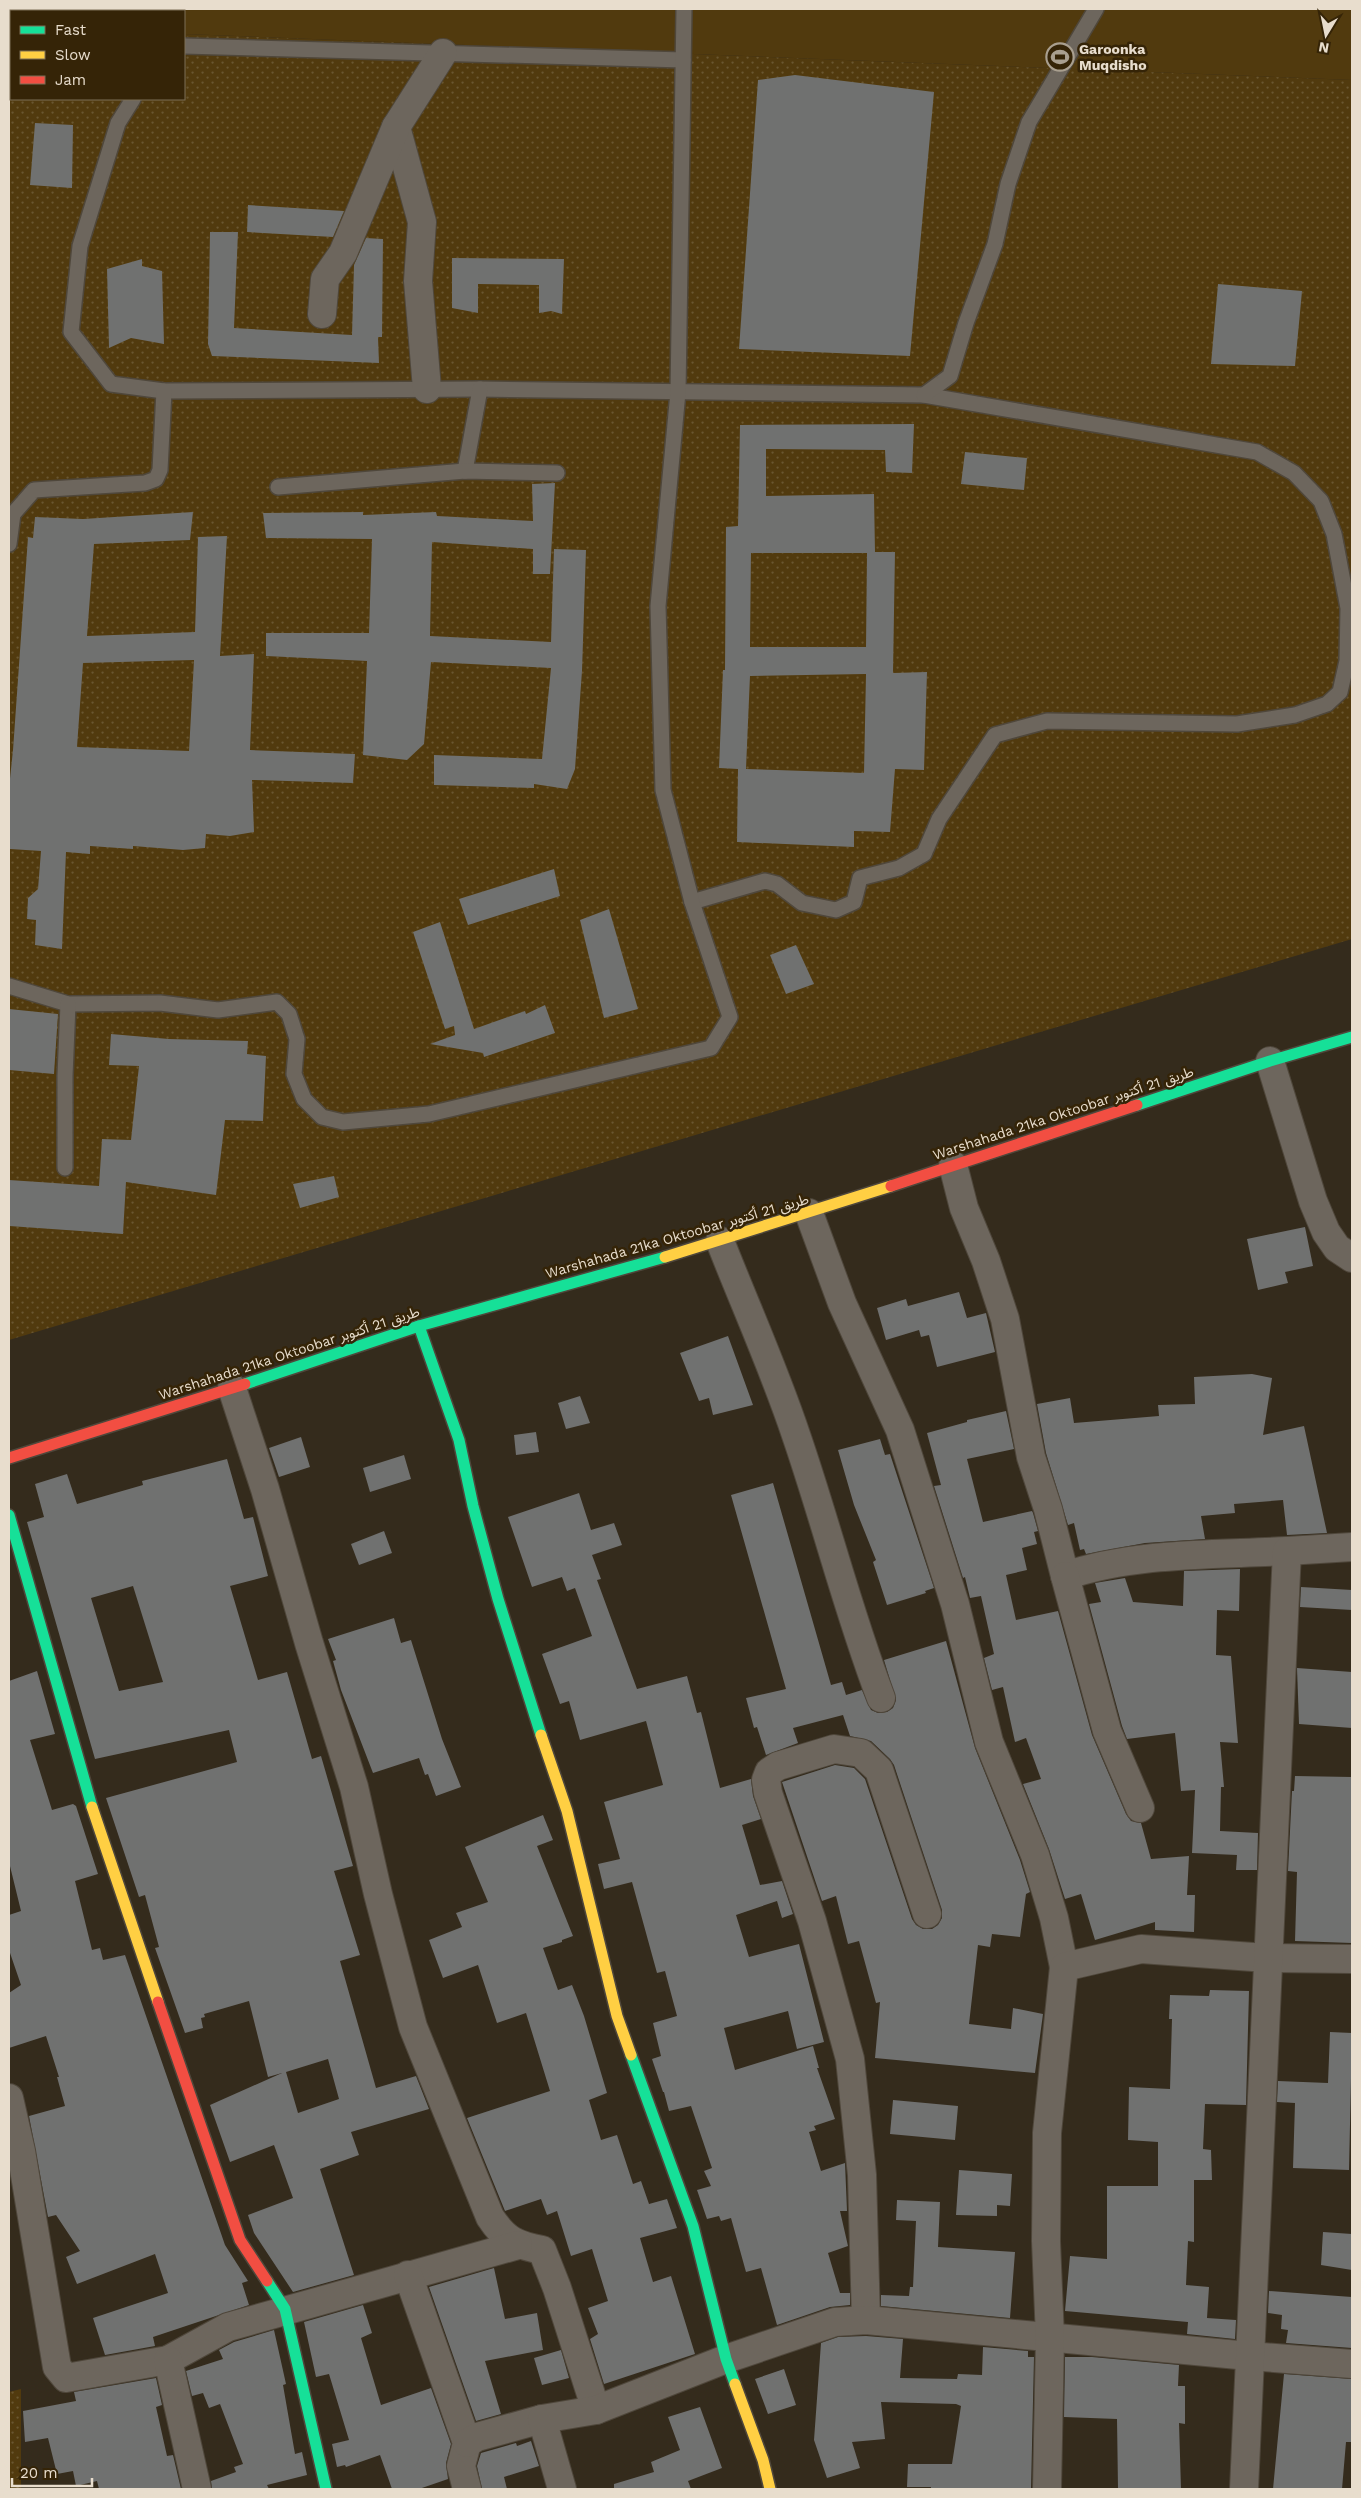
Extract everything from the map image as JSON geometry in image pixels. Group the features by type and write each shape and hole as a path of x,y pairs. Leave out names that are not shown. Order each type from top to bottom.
{"street":[{"path":"322,314 325,279 343,253 396,127 443,53"},
{"path":"396,127 422,222 418,281 426,389"},
{"name":"Warshahada 21ka Oktoobar طريق 21 أكتوبر","path":"9,1458 232,1388 419,1326 720,1241 1270,1061 1352,1037"},
{"path":"1270,1061 1313,1201 1326,1232 1337,1248 1352,1258"},
{"path":"953,1165 964,1208 986,1261 1005,1319 1031,1457 1048,1509 1107,1731 1140,1808"},
{"path":"809,1213 842,1303 900,1430 955,1604 989,1742 1035,1855 1054,1918 1064,1967 1047,2134 1046,2241 1050,2338 1047,2489"},
{"path":"720,1241 796,1433 839,1568 858,1637 881,1698"},
{"path":"419,1326 459,1440 473,1506 498,1599 522,1678 567,1811 616,2016 693,2226 726,2359 763,2460 770,2489"},
{"path":"232,1388 265,1489 309,1642 354,1787 378,1894 413,2028 490,2217 500,2232 518,2245 542,2250 557,2288 596,2410"},
{"path":"9,1515 94,1812 240,2240 285,2309 326,2489"},
{"path":"1065,1576 1091,1567 1144,1559 1352,1547"},
{"path":"1244,2489 1267,1958 1288,1551"},
{"path":"866,2320 862,2175 850,2059 812,1921 768,1793 766,1780 769,1772 778,1766 834,1749 861,1753 879,1770 927,1914"},
{"path":"1064,1967 1141,1949 1267,1958 1352,1959"},
{"path":"9,2098 21,2150 58,2367 66,2378 168,2360 228,2327 285,2309 518,2245"},
{"path":"408,2275 467,2443 461,2466 467,2489"},
{"path":"467,2443 477,2436 542,2419 596,2410 726,2359 835,2322 866,2320 1352,2364"},
{"path":"168,2360 197,2489"},
{"path":"542,2419 562,2489"}],"lane":[{"path":"9,986 68,1004 160,1003 218,1010 277,1002 289,1014 297,1039 294,1074 304,1099 322,1117 343,1122 429,1114 711,1048 730,1017 692,902 663,790 658,606 678,392 684,9"},
{"path":"924,395 950,376 966,322 995,244 1008,184 1029,122 1096,9"},
{"path":"185,46 683,60"},
{"path":"132,100 118,123 80,246 71,332 111,384 164,391 480,389 924,395 1257,452 1294,473 1321,502 1334,534 1348,608 1347,661 1340,692 1327,704 1295,715 1237,724 1047,721 995,735 939,819 924,854 899,868 860,878 854,902 836,910 802,903 777,884 765,881 692,902"},
{"path":"465,471 480,389"},
{"path":"9,544 13,514 34,490 145,484 156,479 160,470 164,391"},
{"path":"278,488 465,471 557,473"},
{"path":"65,1168 65,1076 68,1004"}],"shaded area":[{"name":"Garoonka Muqdisho","path":"9,9 1352,9 1352,80 185,34 185,10 10,10 9,27"},
{"path":"9,27 10,100 185,100 185,34 1352,80 1352,939 9,1340"},
{"path":"21,2389 21,2489 9,2489 9,2392"}],"building":[{"path":"795,75 934,92 910,356 739,349 758,80"},
{"path":"35,123 73,125 72,188 30,185"},
{"path":"248,205 344,211 333,237 247,232"},
{"path":"210,232 238,232 234,328 352,335 354,265 366,238 383,239 382,337 378,337 379,363 212,356 208,344"},
{"path":"452,258 564,259 562,314 551,311 539,313 539,285 478,284 478,313 452,308"},
{"path":"142,259 142,266 162,271 164,344 131,338 109,348 107,269"},
{"path":"1218,284 1302,291 1295,366 1211,364"},
{"path":"914,424 912,473 886,472 885,450 766,449 766,496 874,494 875,552 895,552 893,673 927,672 924,770 895,769 890,832 854,831 854,847 737,842 738,769 719,768 723,670 725,670 726,527 738,526 740,425","holes":["751,553 867,553 866,647 750,647","866,674 864,773 746,769 750,676"]},
{"path":"965,452 1027,458 1024,490 961,484"},
{"path":"555,483 550,574 533,574 533,549 432,542 430,636 551,642 554,549 586,550 582,671 575,769 567,789 534,784 534,788 434,785 434,755 542,759 551,668 431,662 424,744 407,760 363,755 367,661 266,656 266,633 369,633 372,539 266,538 263,513 363,512 363,515 436,512 437,516 533,521 532,484"},
{"path":"193,512 190,540 94,544 87,636 195,632 198,537 227,536 220,656 254,654 250,750 355,754 353,783 252,780 254,832 230,836 206,834 205,848 183,850 133,846 133,849 90,846 90,854 66,852 62,949 35,945 36,920 27,919 28,898 38,889 41,851 10,849 9,788 28,537 33,538 35,517 83,519","holes":["194,660 189,751 77,747 83,663"]},
{"path":"554,869 560,896 468,925 459,899"},
{"path":"609,909 638,1009 604,1018 580,920"},
{"path":"440,922 474,1029 525,1011 526,1014 545,1005 555,1033 484,1057 483,1053 430,1044 455,1035 454,1026 445,1029 413,932"},
{"path":"796,945 814,984 786,994 770,955"},
{"path":"9,1009 58,1014 54,1074 9,1070"},
{"path":"111,1034 169,1039 248,1041 247,1054 266,1056 263,1121 225,1120 216,1195 126,1182 123,1234 9,1226 9,1180 99,1186 102,1139 131,1140 139,1066 109,1065"},
{"path":"334,1176 339,1197 300,1208 293,1184"},
{"path":"1305,1227 1313,1266 1285,1272 1288,1283 1258,1290 1247,1239"},
{"path":"959,1292 967,1318 986,1313 995,1352 937,1367 929,1335 921,1337 919,1330 886,1340 877,1308 906,1299 908,1306"},
{"path":"728,1336 753,1405 713,1415 709,1398 699,1401 680,1353"},
{"path":"1252,1374 1272,1378 1263,1435 1304,1426 1327,1533 1287,1535 1283,1500 1234,1504 1235,1513 1201,1516 1205,1539 1145,1543 1086,1554 1084,1549 1080,1550 1074,1523 1068,1525 1046,1453 1037,1404 1070,1398 1074,1423 1159,1416 1158,1405 1195,1404 1194,1377"},
{"path":"580,1396 590,1423 566,1429 558,1403"},
{"path":"1006,1411 1014,1449 967,1459 983,1522 1032,1511 1033,1513 1038,1531 1034,1532 1037,1544 1022,1548 1027,1570 1006,1575 1016,1620 1058,1611 1092,1735 1126,1814 1131,1821 1141,1823 1151,1859 1189,1856 1187,1895 1195,1895 1194,1932 1155,1930 1155,1922 1095,1940 1081,1894 1065,1899 1049,1849 1023,1784 1041,1779 1026,1738 1015,1742 1003,1687 992,1690 984,1658 994,1654 981,1596 970,1598 965,1577 963,1578 934,1486 941,1485 927,1433 967,1422 967,1420"},
{"path":"536,1432 539,1452 516,1455 514,1435"},
{"path":"301,1437 310,1467 279,1477 269,1448"},
{"path":"880,1439 885,1455 890,1454 934,1588 925,1591 926,1593 887,1605 873,1562 876,1560 854,1505 838,1450"},
{"path":"404,1455 411,1479 370,1492 363,1468"},
{"path":"227,1459 244,1519 253,1517 268,1576 230,1586 258,1680 287,1672 312,1759 321,1756 353,1866 334,1871 360,1955 340,1961 376,2088 416,2076 429,2109 351,2132 359,2155 320,2169 354,2275 293,2292 254,2233 248,2215 293,2198 274,2145 230,2162 210,2105 282,2073 268,2077 249,2001 204,2014 205,2017 201,2018 203,2028 185,2033 155,1948 159,1947 145,1895 139,1897 106,1798 237,1762 229,1730 95,1759 27,1522 44,1517 35,1484 67,1474 77,1504 143,1485 142,1481","holes":["133,1586 163,1682 119,1691 91,1598","328,2059 339,2099 298,2113 286,2072"]},
{"path":"773,1483 831,1685 842,1682 846,1695 862,1690 871,1710 878,1713 887,1712 893,1708 896,1700 884,1660 946,1641 975,1748 1020,1860 1030,1892 1026,1894 1020,1937 992,1934 990,1947 978,1945 969,2024 1011,2029 1013,2008 1043,2014 1035,2073 875,2058 880,2002 876,2003 859,1941 848,1944 836,1896 822,1901 782,1782 835,1765 854,1768 865,1779 912,1919 916,1925 923,1929 932,1929 938,1925 942,1918 942,1910 894,1765 890,1759 871,1741 850,1736 843,1715 793,1728 798,1743 766,1755 757,1727 754,1728 746,1698 786,1689 731,1495"},
{"path":"579,1493 591,1530 614,1523 622,1545 592,1555 601,1579 597,1580 637,1689 687,1676 697,1713 701,1712 720,1788 751,1779 753,1796 761,1819 742,1825 760,1885 782,1881 793,1914 782,1918 777,1901 736,1915 749,1957 799,1944 824,2042 797,2049 788,2011 724,2028 735,2070 813,2046 819,2068 817,2068 835,2119 814,2126 816,2130 809,2132 821,2171 845,2163 847,2211 840,2211 848,2246 828,2253 840,2293 850,2293 850,2305 830,2307 777,2325 761,2268 746,2272 731,2218 721,2221 719,2216 707,2219 697,2190 711,2186 704,2171 712,2168 691,2106 669,2111 652,2059 661,2056 653,2023 677,2016 665,1971 657,1973 632,1882 604,1889 598,1864 620,1859 604,1802 663,1785 646,1721 580,1740 569,1701 560,1704 542,1654 592,1636 575,1588 567,1591 562,1577 532,1587 508,1517"},
{"path":"384,1531 392,1553 359,1565 351,1544"},
{"path":"1240,1569 1239,1611 1217,1610 1216,1655 1231,1656 1238,1743 1220,1742 1224,1787 1221,1787 1220,1831 1258,1833 1257,1870 1236,1870 1237,1855 1192,1853 1195,1790 1181,1791 1175,1733 1127,1739 1089,1604 1101,1602 1095,1583 1125,1578 1133,1602 1183,1606 1184,1571"},
{"path":"1301,1587 1352,1590 1352,1610 1300,1607"},
{"path":"394,1618 401,1643 411,1640 442,1739 461,1787 436,1796 428,1774 425,1775 419,1758 373,1773 341,1690 333,1661 336,1660 328,1639"},
{"path":"1297,1668 1352,1672 1352,1728 1299,1724"},
{"path":"37,1671 55,1734 30,1740 52,1810 73,1804 76,1806 98,1874 75,1881 92,1950 100,1948 103,1960 125,1955 225,2245 248,2281 242,2283 249,2305 153,2337 155,2346 105,2355 93,2318 168,2293 155,2254 77,2284 66,2257 80,2251 56,2215 48,2217 29,2116 65,2106 57,2077 59,2077 46,2036 9,2048 9,1993 21,1985 9,1950 9,1915 21,1911 9,1862 9,1681"},
{"path":"1295,1776 1352,1777 1352,1943 1295,1941 1297,1872 1288,1871 1292,1791 1294,1791"},
{"path":"543,1815 553,1840 537,1846 573,1936 543,1948 558,1990 572,1985 584,2016 607,2093 589,2100 601,2140 617,2135 633,2184 641,2181 649,2204 667,2199 677,2228 640,2238 653,2282 671,2276 695,2354 604,2384 590,2339 598,2334 588,2308 608,2301 592,2249 571,2256 557,2211 547,2215 541,2199 505,2211 467,2118 550,2091 526,2013 497,2023 478,1965 443,1978 429,1940 462,1927 456,1913 488,1902 465,1847"},
{"path":"1210,1990 1249,1991 1246,2105 1205,2104 1203,2149 1211,2150 1212,2180 1194,2180 1194,2242 1188,2241 1186,2285 1209,2287 1207,2318 1236,2320 1235,2339 1187,2334 1188,2322 1065,2311 1070,2256 1107,2259 1107,2186 1158,2186 1158,2142 1128,2140 1129,2087 1170,2089 1172,2019 1169,2019 1170,1995 1209,1996"},
{"path":"1330,2032 1352,2033 1349,2170 1293,2168 1295,2103 1277,2102 1278,2081 1328,2083"},
{"path":"893,2100 958,2106 955,2140 890,2134"},
{"path":"959,2170 1012,2174 1010,2206 997,2205 997,2216 956,2215"},
{"path":"897,2200 940,2202 938,2247 1015,2252 1010,2318 881,2306 881,2295 909,2296 910,2287 913,2287 916,2221 896,2220"},
{"path":"1323,2232 1352,2234 1352,2270 1321,2265"},
{"path":"494,2268 505,2319 537,2313 543,2350 485,2361 501,2414 476,2421 429,2287"},
{"path":"1269,2291 1352,2297 1352,2348 1286,2343 1288,2330 1281,2329 1282,2315 1268,2313"},
{"path":"363,2305 372,2333 361,2338 381,2405 431,2388 451,2444 446,2463 448,2479 419,2489 392,2489 380,2455 346,2467 345,2465 337,2467 332,2444 349,2440 329,2374 316,2377 304,2322"},
{"path":"274,2330 286,2384 283,2385 295,2454 302,2452 307,2475 267,2485 269,2489 212,2489 211,2481 236,2472 234,2467 243,2464 220,2404 209,2408 203,2393 192,2396 186,2371 223,2359 219,2350 234,2342"},
{"path":"866,2336 903,2339 900,2378 957,2379 958,2374 982,2375 983,2347 1028,2351 1028,2357 1034,2357 1031,2489 931,2489 931,2487 907,2487 908,2464 952,2464 961,2406 956,2404 881,2402 885,2439 852,2442 860,2468 827,2478 814,2440 821,2343 838,2337"},
{"path":"561,2350 569,2378 542,2385 534,2358"},
{"path":"1065,2357 1092,2357 1179,2365 1178,2386 1185,2386 1185,2424 1179,2423 1181,2489 1118,2489 1117,2419 1064,2417"},
{"path":"784,2369 796,2405 768,2414 755,2379"},
{"path":"1284,2374 1352,2379 1352,2442 1346,2442 1342,2489 1273,2489"},
{"path":"156,2378 162,2405 156,2407 167,2456 173,2455 181,2489 99,2489 97,2481 76,2486 73,2471 57,2474 48,2438 25,2442 23,2411 76,2401 74,2392"},
{"path":"700,2407 722,2468 688,2481 691,2489 614,2489 614,2484 654,2472 651,2462 680,2450 668,2417"},
{"path":"531,2441 539,2466 504,2477 507,2489 482,2489 477,2466 481,2453 516,2443 517,2446"}],"traffic: fast":[{"path":"1137,1105 1270,1061 1352,1037"},
{"path":"245,1384 419,1326 665,1257"},
{"path":"419,1326 459,1440 473,1506 498,1599 541,1735"},
{"path":"9,1515 92,1807"},
{"path":"631,2055 693,2226 726,2359 735,2384"},
{"path":"267,2281 285,2309 326,2489"}],"traffic: slow":[{"path":"665,1257 891,1186"},
{"path":"541,1735 567,1811 617,2016 631,2055"},
{"path":"92,1807 158,2002"},
{"path":"735,2384 763,2460 770,2489"}],"traffic: jam":[{"path":"891,1186 1137,1105"},
{"path":"9,1458 245,1384"},
{"path":"158,2002 240,2240 267,2281"}],"place":[{"name":"Garoonka Muqdisho","path":"1060,57"}]}
